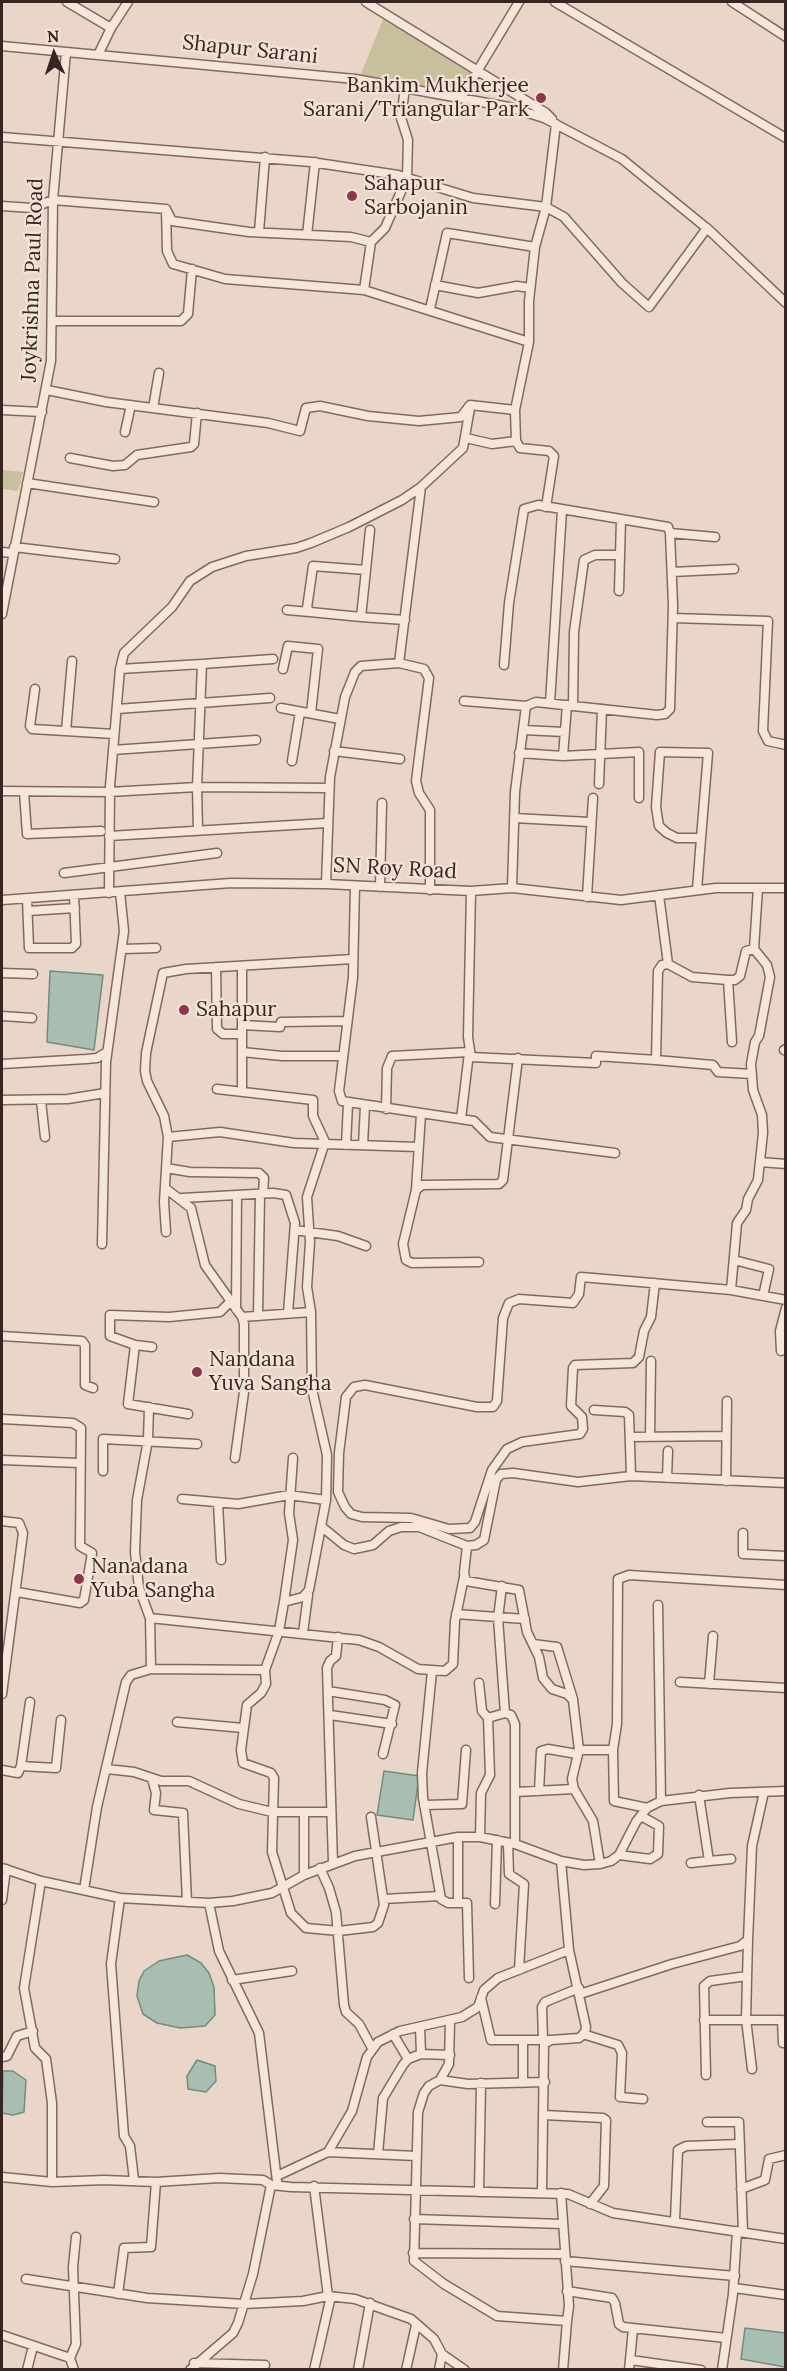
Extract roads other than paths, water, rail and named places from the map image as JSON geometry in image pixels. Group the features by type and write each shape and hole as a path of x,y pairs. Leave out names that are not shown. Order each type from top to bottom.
{"street":[{"path":"67,2 111,28"},
{"path":"99,53 111,28 128,2"},
{"path":"366,2 546,113 556,124 546,207 535,247 530,288 529,342 515,410 516,441 520,448 549,451 554,456 546,507"},
{"path":"461,98 519,2"},
{"path":"555,2 786,138"},
{"path":"732,2 786,37"},
{"name":"Shapur Sarani","path":"2,46 99,53 355,79 509,107 556,124 622,159 706,228 786,303"},
{"name":"Joykrishna Paul Road","path":"2,614 47,390 53,321 53,201 66,52"},
{"path":"364,290 371,242 386,228 407,178 408,140 401,118 405,88"},
{"path":"2,137 57,144 315,162 407,178 473,198 546,207 564,217 609,268 649,307 706,228"},
{"path":"259,232 264,157"},
{"path":"307,235 315,162"},
{"path":"2,206 32,208 53,201 166,209"},
{"path":"166,209 172,221 259,232 351,237 371,242"},
{"path":"166,209 166,251 173,264 225,279 364,290 529,342"},
{"path":"430,309 447,233 535,247"},
{"path":"53,321 181,321 188,314 192,269"},
{"path":"435,285 478,293 517,286 530,288"},
{"path":"153,408 159,373"},
{"path":"47,390 131,405 268,423 300,431 306,408 321,406 368,416 419,421 461,417 471,405"},
{"path":"125,432 131,405"},
{"path":"471,405 515,410"},
{"path":"109,893 105,834 120,669 124,653 136,639 172,608 190,581 212,567 246,556 296,548 311,543 349,527 402,500 421,487 453,460 463,448 471,405"},
{"path":"2,410 42,412"},
{"path":"70,458 113,466 125,465 136,455 191,447 195,436 197,412"},
{"path":"466,438 492,444 516,441"},
{"path":"27,483 154,502"},
{"path":"399,663 421,487"},
{"path":"464,701 526,706 536,702 665,714 670,709 673,618 668,527 546,507 527,506 521,515 509,603 504,665"},
{"path":"550,704 562,510"},
{"path":"619,591 621,519"},
{"path":"361,617 370,530"},
{"path":"670,533 715,537"},
{"path":"2,552 14,550 115,560"},
{"path":"563,756 570,706 574,632 584,560 595,555 620,555"},
{"path":"310,612 307,608 313,566 366,570"},
{"path":"672,572 734,569"},
{"path":"287,610 405,620"},
{"path":"673,618 768,621 763,731 768,741 786,745"},
{"path":"283,669 288,646 318,649 311,713"},
{"path":"120,669 273,659"},
{"path":"66,731 72,661"},
{"path":"326,884 329,788 340,719 349,683 361,666 399,663 424,669 429,678 416,781 418,793 430,810 430,890"},
{"path":"198,830 198,745 202,704 202,664"},
{"path":"34,689 31,728 114,734"},
{"path":"117,709 270,698"},
{"path":"512,888 519,753 526,706"},
{"path":"281,708 340,719"},
{"path":"599,784 602,709"},
{"path":"292,761 300,712"},
{"path":"523,730 565,732"},
{"path":"113,750 256,740"},
{"path":"334,751 400,759"},
{"path":"519,753 563,756 639,752 639,798"},
{"path":"696,890 701,838 708,753 660,752 656,807 659,826 677,838 701,838"},
{"path":"2,790 109,792 197,787 329,788"},
{"path":"24,792 27,834 105,834 327,823"},
{"path":"587,897 592,798"},
{"path":"380,887 382,803"},
{"path":"514,818 589,822"},
{"path":"64,873 218,853"},
{"name":"SN Roy Road","path":"2,900 231,883 326,884 471,891 512,888 621,900 696,890 786,888"},
{"path":"355,886 353,959 339,1097 348,1104 478,1123 485,1134 490,1137 615,1153"},
{"path":"731,1290 737,1223 746,1210 748,1199 758,1180 760,1162 762,1114 753,1090 752,1057 759,1036 770,977 767,965 754,949 758,888"},
{"path":"461,1119 469,1049 471,891"},
{"path":"102,1245 107,1052 124,931 120,892"},
{"path":"27,899 30,949 72,948 76,944 74,895"},
{"path":"659,895 668,964"},
{"path":"52,897 52,910"},
{"path":"28,911 75,908"},
{"path":"123,949 156,948"},
{"path":"656,1060 658,971 662,965 668,964 692,977 735,980 740,976 746,951 754,949"},
{"path":"166,1232 165,1188 168,1137 164,1116 147,1081 145,1071 146,1053 162,977 166,971 353,959"},
{"path":"242,966 242,1091"},
{"path":"216,967 217,1029 223,1034 280,1027 281,1022 347,1022"},
{"path":"2,974 33,974"},
{"path":"728,980 732,1042"},
{"path":"2,1016 32,1018"},
{"path":"469,1049 471,1057 596,1063 596,1056 713,1065 718,1072 752,1074"},
{"path":"386,1109 388,1060 392,1056 469,1049"},
{"path":"2,1064 97,1058 107,1052"},
{"path":"242,1052 342,1056"},
{"path":"416,1190 422,1185 499,1184 503,1180 518,1058"},
{"path":"217,1089 312,1100 313,1116 325,1142 308,1187 306,1209 310,1233 307,1287 311,1312 312,1389 327,1455 326,1500 303,1633"},
{"path":"2,1100 41,1101 105,1093"},
{"path":"41,1101 45,1137"},
{"path":"346,1145 348,1104"},
{"path":"363,1145 365,1106"},
{"path":"421,1113 416,1190 403,1244 406,1260 412,1263 479,1262"},
{"path":"168,1137 220,1132 294,1143 325,1142 346,1145 418,1147"},
{"path":"760,1162 786,1164"},
{"path":"166,1168 190,1172 263,1174 258,1316"},
{"path":"165,1188 182,1198 194,1212 205,1265 242,1317 245,1335 244,1385 236,1458"},
{"path":"233,1305 237,1195"},
{"path":"182,1198 286,1195 294,1215 295,1230 288,1313"},
{"path":"295,1230 338,1236 366,1246"},
{"path":"734,1260 769,1269 763,1296"},
{"path":"655,1283 651,1317 644,1331 639,1358 633,1363 575,1365 571,1406 582,1417 584,1429 580,1434 522,1442 507,1449 492,1470 475,1522 470,1528 449,1529 411,1518 362,1517 351,1514 341,1501 338,1492 339,1453 346,1397 354,1387 365,1385 477,1407 493,1407 497,1401 503,1318 509,1303 519,1299 573,1303 579,1294 581,1277 655,1283 731,1290 786,1300"},
{"path":"152,1347 135,1345 110,1336 110,1315 168,1317 220,1312 233,1305"},
{"path":"781,1351 780,1331 786,1308"},
{"path":"242,1317 311,1312"},
{"path":"2,1336 82,1341 85,1345 86,1385 93,1388"},
{"path":"135,1345 128,1404 188,1414"},
{"path":"650,1437 651,1361"},
{"path":"726,1481 727,1401"},
{"path":"149,1407 148,1440 137,1500 135,1552 139,1588 150,1618 152,1669"},
{"path":"594,1410 625,1412 629,1415 632,1476"},
{"path":"2,1419 78,1424 81,1428 80,1546 92,1553 84,1600 80,1603 17,1592"},
{"path":"630,1437 726,1436"},
{"path":"103,1471 103,1439 197,1444"},
{"path":"667,1478 668,1451"},
{"path":"293,1458 289,1495 293,1540 284,1602 279,1631 265,1670 266,1684 261,1693 247,1705 243,1728 243,1763 271,1773 274,1778 272,1852 291,1913 297,1922 313,1930 339,1931 373,1927 378,1923 383,1914 383,1899 371,1817"},
{"path":"2,1460 79,1463"},
{"path":"322,1527 344,1545 354,1549 373,1545 389,1531 402,1527 419,1527 467,1546 484,1540 496,1480 501,1474 513,1473 560,1481 593,1483 632,1476 786,1483"},
{"path":"182,1499 218,1503 257,1502 289,1495 326,1500"},
{"path":"218,1503 221,1560"},
{"path":"2,1521 19,1523 23,1528 17,1592 2,1694"},
{"path":"743,1533 743,1554 786,1556"},
{"path":"150,1618 338,1637 370,1643 410,1665 432,1671 445,1671 453,1664 456,1614 464,1577 467,1546"},
{"path":"647,1808 622,1805 614,1801 613,1750 618,1724 618,1579 629,1575 786,1585"},
{"path":"464,1577 472,1582 519,1590 532,1644 547,1684 573,1700"},
{"path":"502,1586 498,1618 505,1713"},
{"path":"284,1602 308,1594"},
{"path":"658,1605 661,1800"},
{"path":"456,1614 525,1619"},
{"path":"709,1684 713,1636"},
{"path":"333,1863 328,1664 336,1656 338,1637"},
{"path":"532,1644 557,1647 573,1700 578,1752 572,1779 574,1789 593,1821 600,1864"},
{"path":"84,1890 96,1807 128,1677 152,1669 265,1670"},
{"path":"432,1671 422,1773 424,1805 440,1896 443,1902 467,1903 469,1978"},
{"path":"681,1682 786,1688"},
{"path":"478,1683 483,1714 488,1718 490,1775 481,1793 480,1837"},
{"path":"328,1691 392,1702 395,1712 383,1754"},
{"path":"2,1770 18,1773 21,1766 30,1702"},
{"path":"488,1718 505,1713 511,1715 515,1724 515,1792 509,1874 524,1884 519,1970"},
{"path":"330,1715 392,1724"},
{"path":"21,1766 56,1768 61,1720"},
{"path":"177,1722 243,1728"},
{"path":"539,1791 541,1751 548,1749 578,1752 613,1750"},
{"path":"424,1805 462,1804 466,1750"},
{"path":"107,1769 128,1771 152,1779 189,1781 239,1804 272,1812 304,1814 331,1812"},
{"path":"152,1779 156,1793 154,1810 183,1813 188,1902"},
{"path":"515,1792 574,1789"},
{"path":"2,1900 4,1869 41,1881 120,1898 209,1903 257,1898 333,1863 376,1851 458,1838 480,1837 497,1840 512,1843 561,1861 584,1865 600,1864 611,1861 619,1855 647,1808 661,1800 699,1795 786,1791"},
{"path":"752,2070 746,2019 752,1846 764,1792"},
{"path":"699,1795 709,1861"},
{"path":"304,1814 304,1875"},
{"path":"619,1855 650,1859 658,1854 659,1826 641,1816"},
{"path":"458,1838 458,1902"},
{"path":"495,1904 497,1840"},
{"path":"691,1863 731,1859"},
{"path":"481,1997 491,2040 579,2038 583,2034 586,2027 580,1991 569,1950 561,1861"},
{"path":"320,1868 333,1900 339,1931 346,2012 359,2024 372,2048"},
{"path":"41,1881 24,1977 24,1999 35,2048 46,2059 51,2093 52,2182"},
{"path":"383,1899 440,1896"},
{"path":"120,1898 111,1964 124,2136 130,2146 134,2180"},
{"path":"192,2366 233,2333 244,2304 278,2176 266,2108 262,2047 254,2021 232,1980 215,1939 209,1903"},
{"path":"542,2193 544,2044 547,2040 542,2007 545,2002 740,1946 748,1940"},
{"path":"328,2152 352,2111 372,2048 384,2037 450,2021 478,2007 489,1984 569,1950"},
{"path":"232,1980 292,1971"},
{"path":"706,2075 704,2020 706,1983 747,1976"},
{"path":"704,2020 782,2020 783,2043 786,2043"},
{"path":"450,2021 450,2055 446,2073 440,2080 429,2086 420,2102 416,2156 414,2262 444,2284 497,2316 567,2321"},
{"path":"420,2027 421,2054"},
{"path":"2,2056 7,2056 17,2036 33,2031"},
{"path":"393,2034 408,2059"},
{"path":"583,2034 618,2045 622,2053 620,2097 643,2098"},
{"path":"523,2041 523,2083"},
{"path":"378,2154 383,2098 408,2059 421,2054 450,2055"},
{"path":"440,2080 481,2083 545,2082"},
{"path":"479,2192 481,2083"},
{"path":"544,2115 594,2117 606,2120 604,2186 590,2204"},
{"path":"707,2122 739,2122 740,2232 722,2370"},
{"path":"675,2220 678,2150 686,2146 740,2144"},
{"path":"278,2176 328,2152 416,2156"},
{"path":"741,2189 765,2180 769,2159 786,2155"},
{"path":"2,2177 52,2182 134,2180 156,2182 219,2178 263,2180 274,2186 561,2193 613,2213 675,2220 786,2239"},
{"path":"118,2294 124,2248 151,2247 156,2182"},
{"path":"314,2186 329,2296 314,2370"},
{"path":"561,2193 569,2306 563,2370"},
{"path":"414,2219 562,2224"},
{"path":"74,2370 70,2358 76,2344 74,2288 76,2237"},
{"path":"413,2253 565,2258 735,2276"},
{"path":"26,2279 118,2294 244,2304 303,2301 329,2296 370,2303 411,2319 434,2339 442,2354 465,2370"},
{"path":"734,2288 786,2295"},
{"path":"567,2291 612,2298 619,2324 633,2329 726,2338"},
{"path":"358,2370 370,2303"},
{"path":"406,2370 417,2325"},
{"path":"633,2329 630,2365 701,2370"},
{"path":"2,2335 70,2358"},
{"path":"27,2370 33,2346"},
{"path":"439,2370 442,2354"},
{"path":"192,2366 265,2365"}],"place":[{"name":"Bankim Mukherjee Sarani/Triangular Park","path":"541,98"},
{"name":"Sahapur Sarbojanin","path":"352,196"},
{"name":"Sahapur","path":"184,1010"},
{"name":"Nandana Yuva Sangha","path":"197,1372"},
{"name":"Nanadana Yuba Sangha","path":"79,1579"}]}
